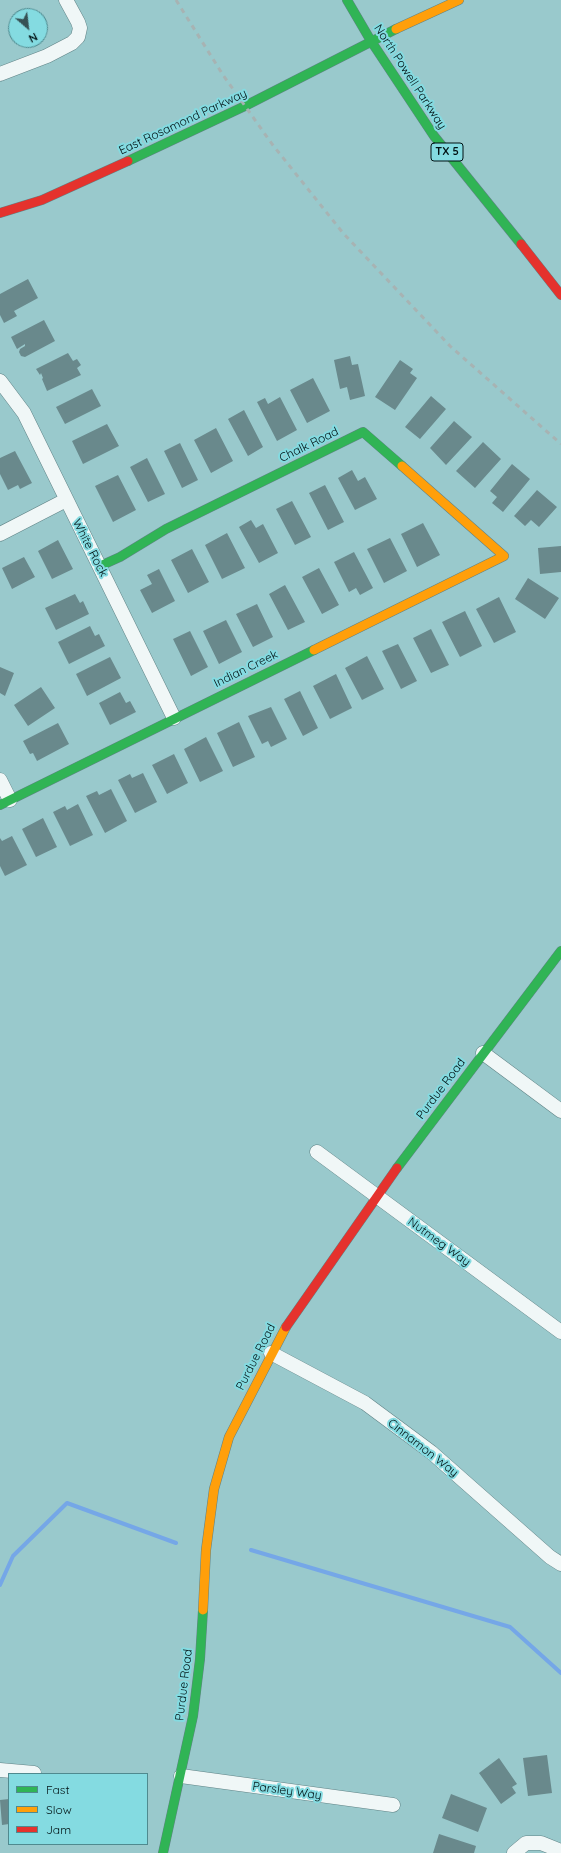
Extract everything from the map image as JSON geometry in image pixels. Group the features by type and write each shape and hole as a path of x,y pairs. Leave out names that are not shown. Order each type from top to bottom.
{"street":[{"path":"0,74 47,56 72,43 78,36 80,28 66,0"},
{"name":"North Powell Parkway","path":"347,0 371,42 434,136 561,295"},
{"name":"East Rosamond Parkway","path":"0,213 42,200 77,185 245,106 458,0"},
{"name":"White Rock","path":"0,381 24,413 174,718"},
{"name":"Chalk Road","path":"100,566 120,557 166,528 363,432 504,556"},
{"path":"0,534 66,500"},
{"name":"Indian Creek","path":"5,802 504,556"},
{"path":"0,780 5,802"},
{"name":"Purdue Road","path":"163,1853 193,1716 200,1659 206,1550 214,1489 229,1437 271,1353 290,1319 376,1196 561,951"},
{"path":"483,1053 561,1111"},
{"name":"Nutmeg Way","path":"316,1152 561,1332"},
{"name":"Cinnamon Way","path":"271,1353 365,1403 431,1452 550,1557 561,1564"},
{"path":"0,1770 34,1773"},
{"name":"Parsley Way","path":"181,1776 393,1805"},
{"path":"514,1853 526,1843 542,1843 561,1851"}],"building":[{"path":"28,279 38,298 14,311 17,316 4,323 0,315 0,294"},
{"path":"44,320 55,341 25,357 21,356 19,352 20,349 25,346 25,344 17,349 11,337"},
{"path":"68,353 73,361 77,359 81,365 77,368 81,375 47,391 41,373 40,375 36,369"},
{"path":"350,356 352,365 358,364 365,396 350,400 347,387 340,389 334,360"},
{"path":"400,360 413,369 410,373 417,378 395,410 375,397"},
{"path":"313,378 330,411 307,423 290,390"},
{"path":"92,389 101,406 65,424 56,407"},
{"path":"431,396 446,409 420,439 405,427"},
{"path":"280,397 297,430 277,441 257,402 265,398 268,404"},
{"path":"244,410 263,447 248,456 228,419"},
{"path":"454,421 472,437 446,465 430,448"},
{"path":"107,424 119,446 83,464 72,441"},
{"path":"216,428 233,461 211,473 194,440"},
{"path":"483,442 501,459 475,488 456,471"},
{"path":"180,443 198,480 182,488 164,451"},
{"path":"15,451 32,483 20,489 18,485 8,490 0,474 0,458"},
{"path":"147,458 165,494 148,502 130,467"},
{"path":"512,464 530,479 503,512 492,503 497,497 490,491"},
{"path":"352,470 358,481 365,477 377,499 355,510 338,478"},
{"path":"118,475 136,510 113,522 95,486"},
{"path":"325,485 344,522 328,530 309,493"},
{"path":"537,490 557,507 539,527 531,520 525,526 514,516"},
{"path":"292,501 311,537 295,545 276,509"},
{"path":"251,520 256,528 263,524 278,553 259,563 239,527"},
{"path":"423,523 440,555 417,567 401,534"},
{"path":"227,533 245,568 222,579 205,545"},
{"path":"390,538 407,571 384,583 367,549"},
{"path":"58,540 73,569 52,579 38,551"},
{"path":"561,546 561,572 540,574 538,548"},
{"path":"192,549 209,582 188,593 171,560"},
{"path":"354,552 373,588 360,595 356,588 349,592 334,562"},
{"path":"24,557 35,577 12,589 2,568"},
{"path":"319,568 339,605 322,614 302,577"},
{"path":"159,569 175,601 152,613 140,590 152,584 147,575"},
{"path":"528,578 559,598 545,619 515,599"},
{"path":"285,585 305,622 288,630 269,594"},
{"path":"75,594 80,603 83,601 89,614 56,630 45,608"},
{"path":"499,597 516,632 494,643 476,609"},
{"path":"257,604 273,637 253,647 236,614"},
{"path":"465,611 482,646 460,657 442,622"},
{"path":"226,620 242,652 219,664 203,631"},
{"path":"90,626 95,636 99,634 105,646 69,664 58,642"},
{"path":"431,629 449,665 431,673 413,638"},
{"path":"190,631 208,667 191,676 173,639"},
{"path":"398,644 417,681 401,689 382,651"},
{"path":"367,656 384,689 362,700 345,668"},
{"path":"110,657 121,678 87,696 76,674"},
{"path":"0,667 14,673 5,696 0,693"},
{"path":"336,674 352,708 330,719 313,686"},
{"path":"41,687 55,708 28,726 14,705"},
{"path":"300,691 318,728 303,736 284,699"},
{"path":"120,692 126,703 130,701 136,712 110,725 99,703"},
{"path":"271,707 287,739 271,747 268,741 262,744 248,716"},
{"path":"239,722 255,757 233,767 217,733"},
{"path":"58,723 69,744 37,761 33,753 30,754 23,741"},
{"path":"206,737 223,771 200,782 184,749"},
{"path":"174,754 188,783 167,794 152,765"},
{"path":"143,773 157,802 135,813 118,780 130,774 132,778"},
{"path":"111,789 127,821 105,833 86,796 97,791 99,795"},
{"path":"78,804 93,835 70,846 53,812 65,806 67,810"},
{"path":"43,818 57,847 36,857 22,829"},
{"path":"12,836 27,865 5,876 0,866 0,838 2,841"},
{"path":"547,1755 552,1793 528,1796 523,1758"},
{"path":"499,1758 517,1784 512,1787 516,1793 501,1804 479,1773"},
{"path":"451,1794 487,1808 478,1832 442,1818"},
{"path":"8,1799 8,1824 2,1825 0,1800"},
{"path":"439,1834 476,1846 474,1853 433,1853"}],"waterway":[{"path":"0,1585 13,1556 67,1503 176,1543"},
{"path":"251,1550 510,1627 561,1673"}],"railway":[{"path":"176,0 223,75 272,144 343,233 450,346 561,444"}],"traffic: fast":[{"path":"347,0 371,41 434,136 521,244"},
{"path":"128,161 245,106 396,29"},
{"path":"100,566 120,557 166,529 363,432 402,466"},
{"path":"0,805 314,650"},
{"path":"397,1168 561,951"},
{"path":"163,1853 193,1716 200,1659 203,1610"}],"traffic: slow":[{"path":"396,29 459,0"},
{"path":"314,650 504,556 402,466"},
{"path":"203,1610 206,1550 214,1489 229,1437 286,1327"}],"traffic: jam":[{"path":"0,213 42,200 128,161"},
{"path":"521,244 561,295"},
{"path":"286,1327 397,1168"}]}
